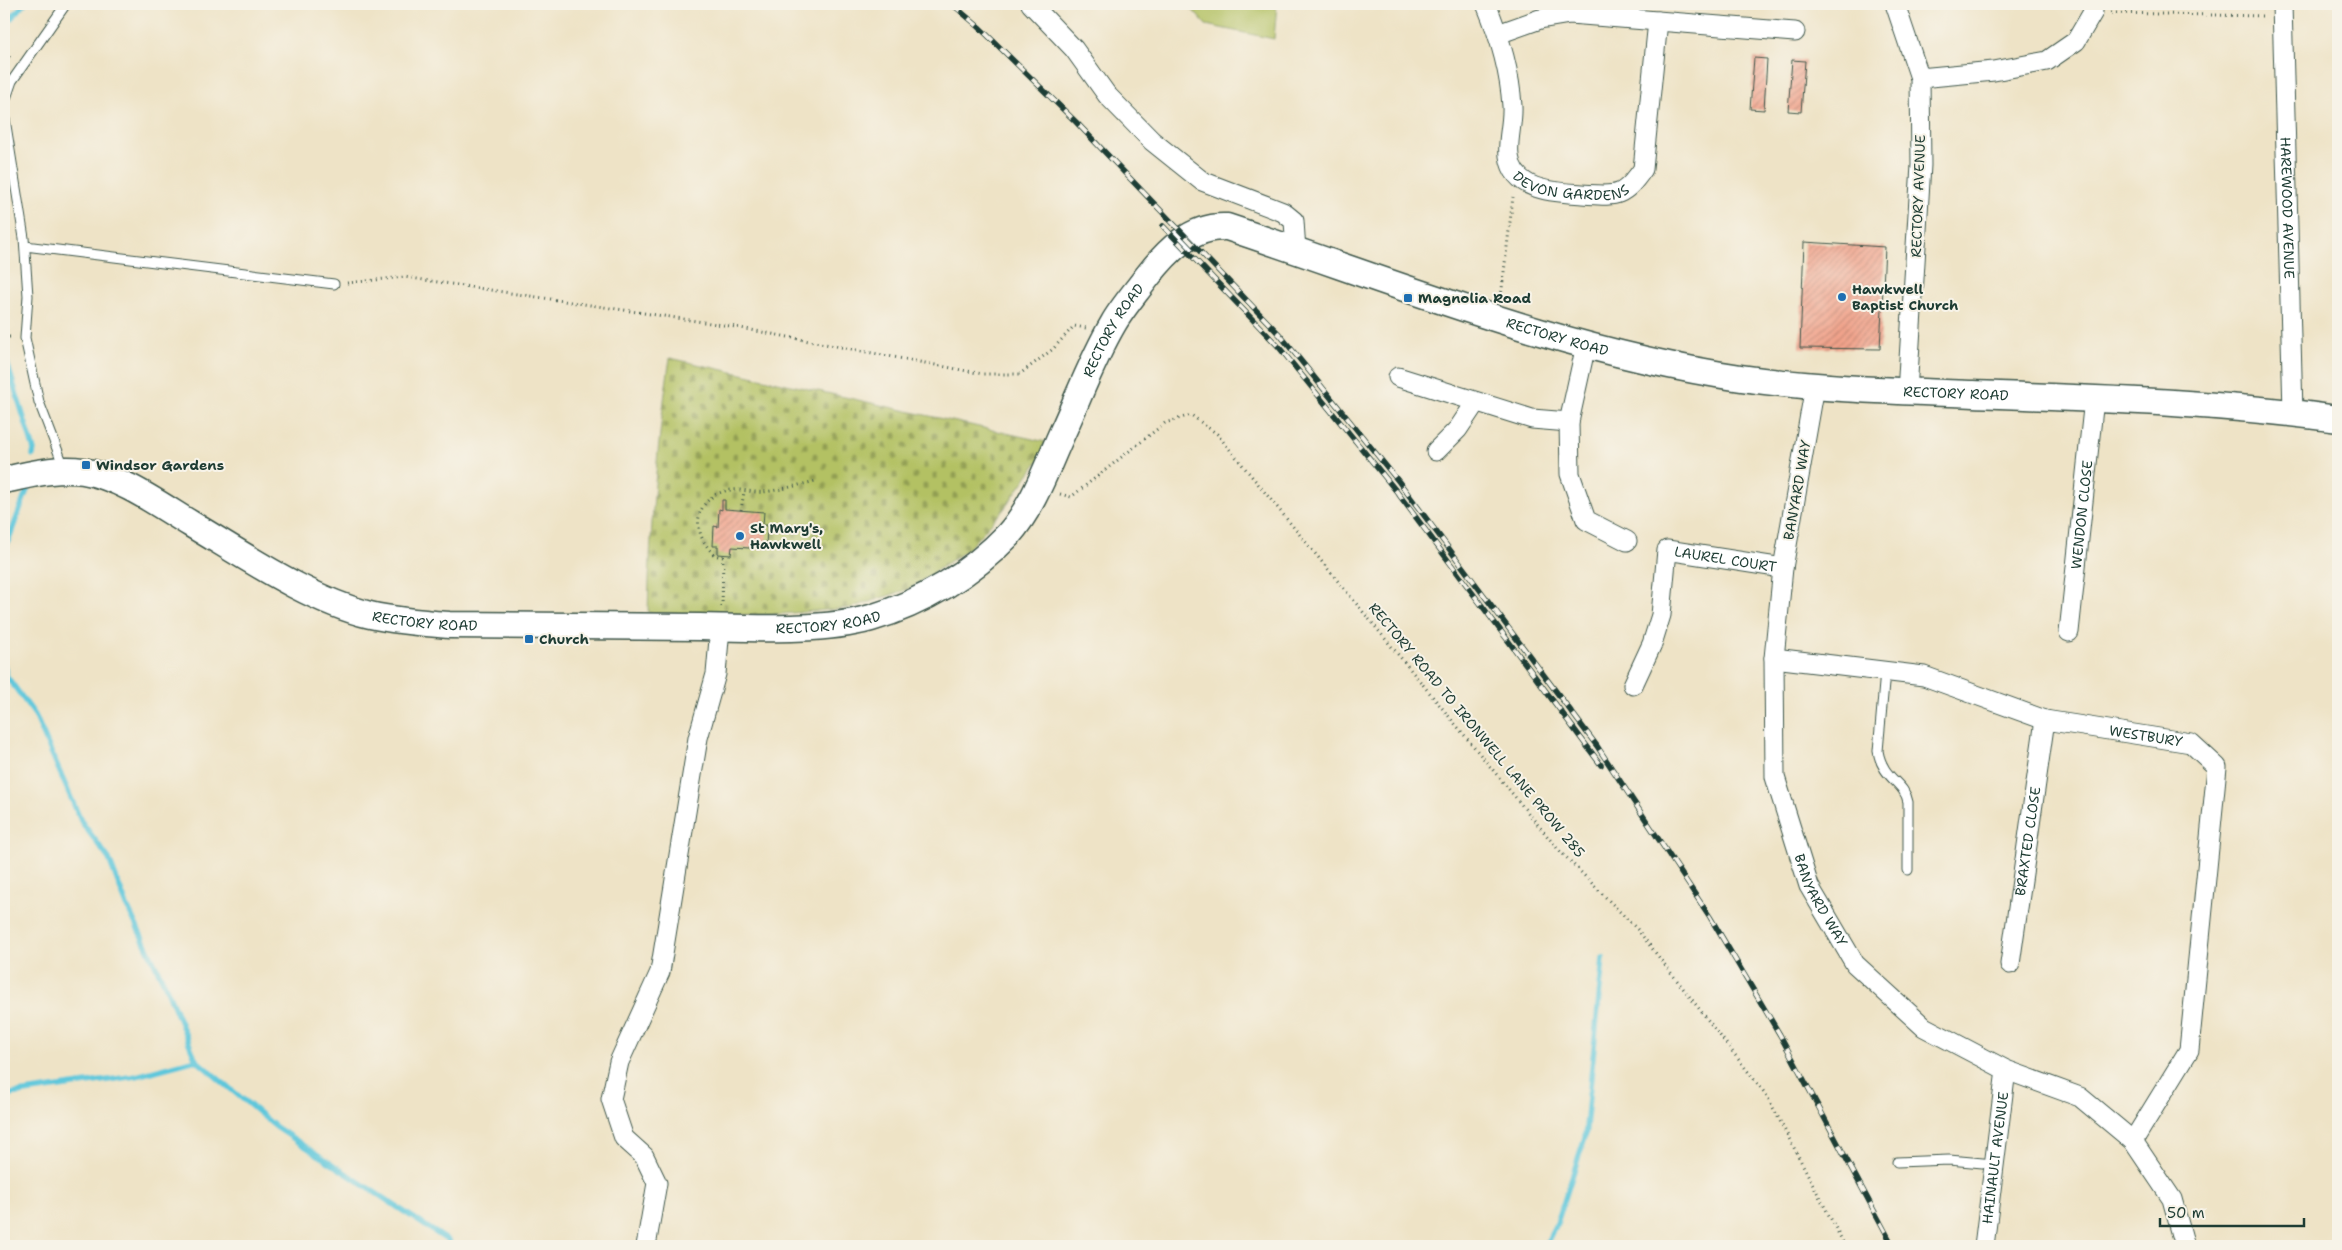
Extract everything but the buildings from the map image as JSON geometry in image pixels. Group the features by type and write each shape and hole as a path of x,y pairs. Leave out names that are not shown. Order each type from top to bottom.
{"street":[{"path":"1031,4 1074,49 1107,94 1152,141 1202,181 1283,212 1294,221 1296,251"},
{"name":"DEVON GARDENS","path":"1486,4 1498,34 1512,107 1509,155 1512,166 1518,176 1530,185 1547,191 1614,196 1631,186 1643,169 1658,21"},
{"name":"RECTORY AVENUE","path":"1895,4 1920,78 1921,165 1907,392"},
{"path":"1920,78 1994,71 2047,62 2076,40 2093,8"},
{"name":"HAREWOOD AVENUE","path":"2282,10 2293,412"},
{"path":"1498,34 1540,19 1570,14 1795,32"},
{"name":"RECTORY ROAD","path":"4,480 65,470 97,474 118,483 276,574 321,596 368,614 408,622 449,625 778,628 842,623 870,618 934,592 985,557 1022,517 1038,488 1109,331 1156,266 1171,250 1198,231 1216,227 1227,227 1498,318 1586,345 1740,378 1815,386 1907,392 2094,399 2293,412 2338,419"},
{"path":"1586,345 1569,422 1570,474 1586,520 1627,541"},
{"path":"1398,378 1532,419 1569,422"},
{"name":"BANYARD WAY","path":"1815,386 1784,568 1774,658 1775,777 1809,886 1856,964 1924,1027 2006,1070 2080,1097 2132,1141 2172,1200 2185,1246"},
{"name":"WENDON CLOSE","path":"2069,632 2094,399"},
{"path":"1436,451 1458,429 1476,402"},
{"name":"LAUREL COURT","path":"1633,684 1652,644 1661,615 1667,550 1784,568"},
{"path":"646,1246 657,1183 644,1156 624,1138 611,1099 620,1062 660,972 698,738 716,674 720,628"},
{"name":"WESTBURY","path":"1774,658 1924,676 2046,720 2191,743 2217,768 2189,1050 2132,1141"},
{"name":"BRAXTED CLOSE","path":"2010,964 2046,720"},
{"name":"HAINAULT AVENUE","path":"1984,1246 2006,1070"}],"lane":[{"path":"4,104 12,81 66,4"},
{"path":"4,113 25,246 28,296 25,338 39,402 65,470"},
{"path":"25,246 334,284"},
{"path":"1885,672 1878,751 1880,762 1887,775 1906,793 1908,802 1908,870"},
{"path":"1896,1162 1949,1160 1994,1164"}],"path":[{"path":"2093,8 2282,10"},
{"path":"1498,318 1510,210 1518,176"},
{"path":"334,284 404,277 730,326 983,374 1020,374 1053,349 1074,326 1109,331"},
{"name":"RECTORY ROAD TO IRONWELL LANE PROW 285","path":"1038,488 1071,497 1165,423 1191,415 1217,434 1558,848 1637,929 1767,1096 1845,1246"},
{"path":"720,628 723,557 714,555 702,540 698,520 709,499 718,493 733,490 744,492 778,490 816,481"},
{"path":"741,510 744,492"}],"green space":[{"path":"1187,4 1277,4 1274,39 1206,25"},
{"path":"670,358 1046,442 1041,457 1004,509 967,550 909,589 850,608 769,615 648,613 655,485 661,421"}],"waterway":[{"path":"4,26 24,4"},
{"path":"4,342 6,360 34,450 33,455"},
{"path":"4,552 27,490"},
{"path":"4,665 6,675 35,715 81,821 109,859 127,906 165,985 196,1060 276,1127 447,1240 452,1246"},
{"path":"1545,1246 1557,1223 1585,1137 1603,958"},
{"path":"4,1095 136,1076 196,1060"}],"railway":[{"path":"952,4 979,27 1076,122 1280,335 1399,482 1597,746 1710,917 1780,1035 1893,1246"},
{"path":"1163,226 1278,346 1397,492 1601,765"}],"place":[{"name":"Hawkwell Baptist Church","path":"1842,297"},
{"name":"Magnolia Road","path":"1408,298"},
{"name":"Windsor Gardens","path":"86,465"},
{"name":"St Mary's, Hawkwell","path":"740,536"},
{"name":"Church","path":"529,639"}]}
